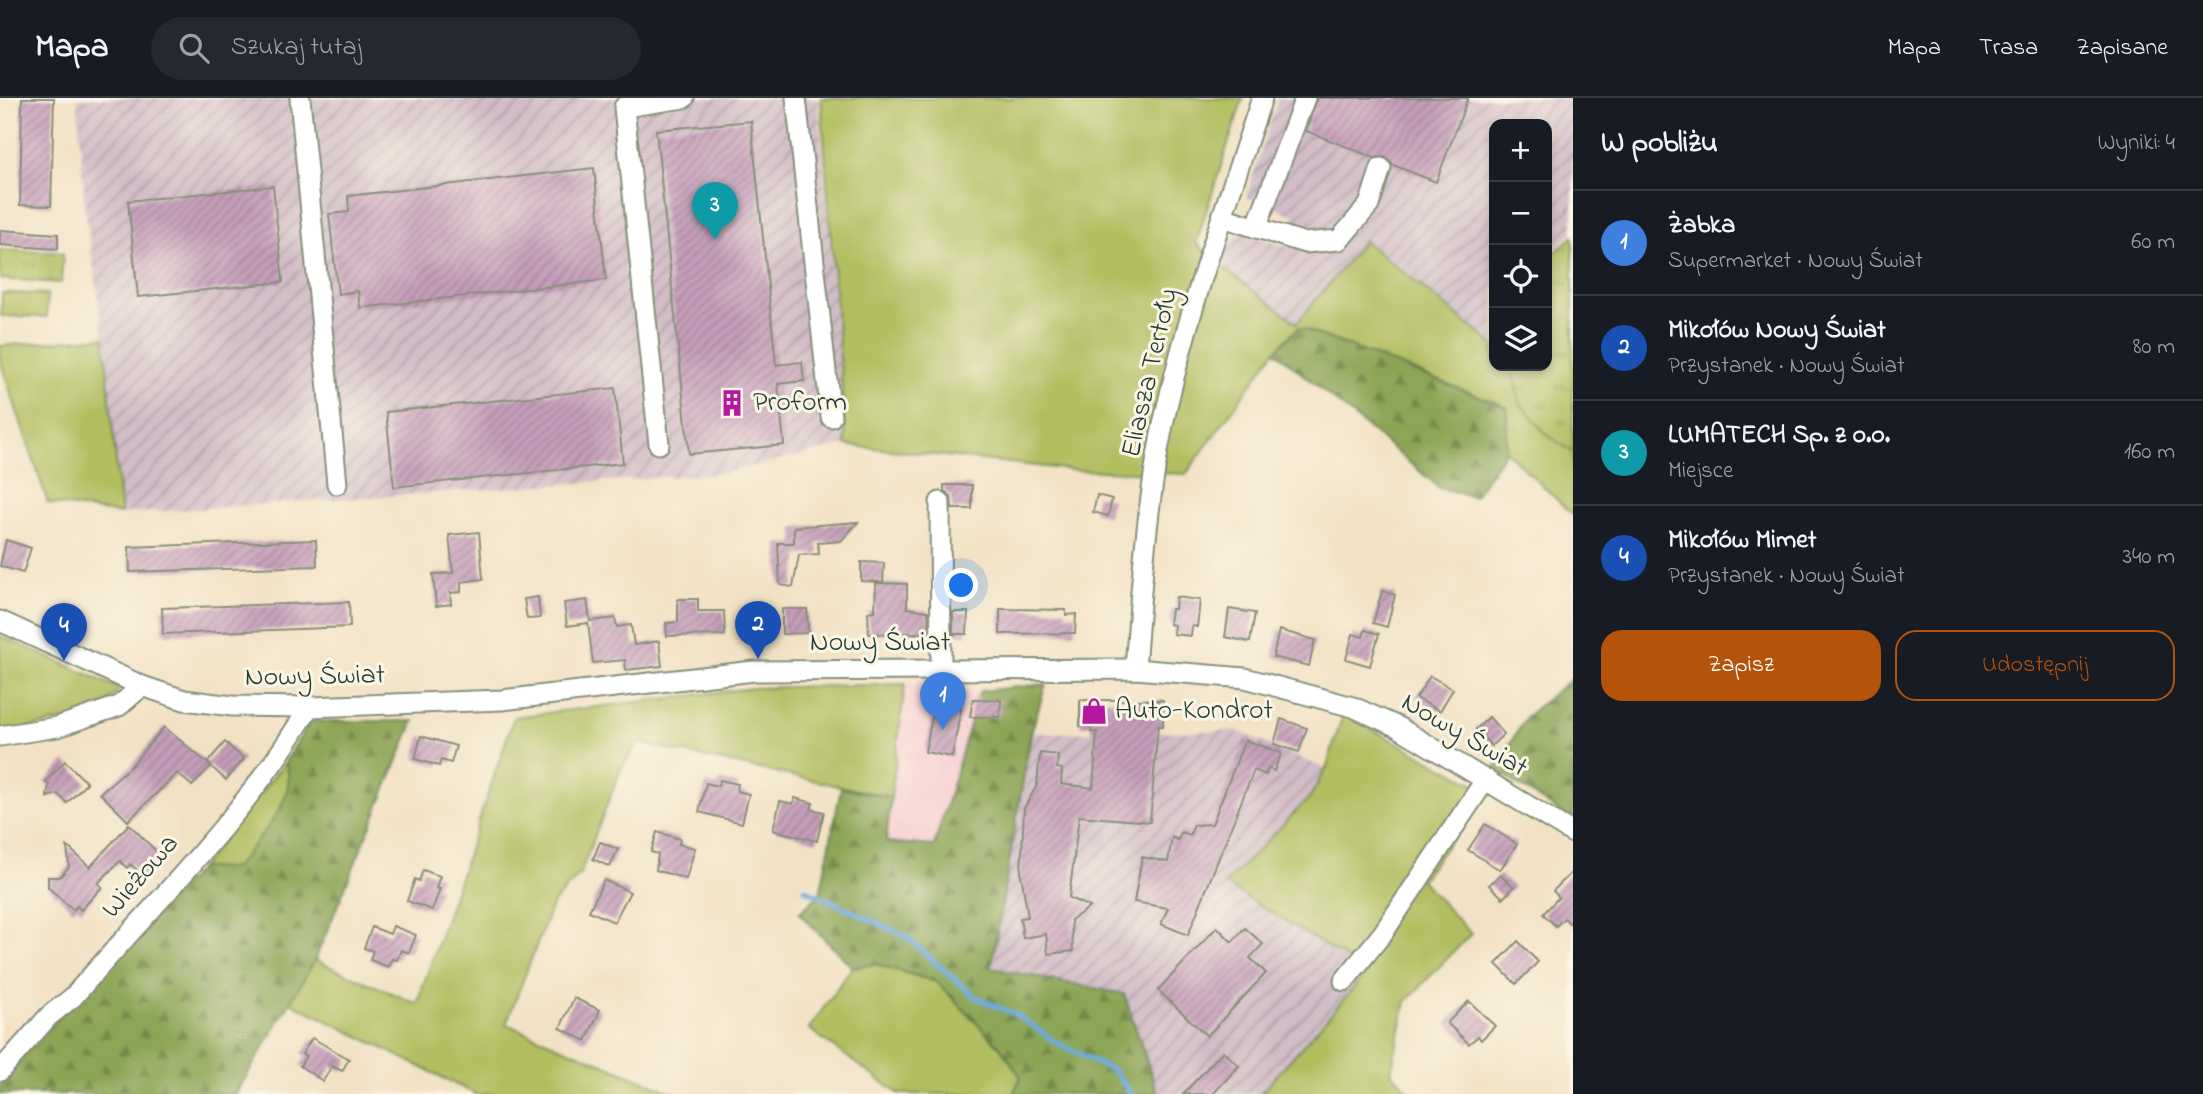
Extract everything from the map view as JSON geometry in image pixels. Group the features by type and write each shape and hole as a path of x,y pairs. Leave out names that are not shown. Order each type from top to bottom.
{"street":[{"path":"300,98 337,484"},
{"path":"659,444 624,107 684,98"},
{"path":"796,98 831,418"},
{"name":"Eliasza Tertoły","path":"1135,670 1148,531 1166,410 1222,217 1262,98"},
{"path":"1256,228 1305,98"},
{"path":"1222,217 1305,243 1339,240 1368,205 1381,168"},
{"path":"940,502 941,670"},
{"name":"Nowy Świat","path":"0,621 142,686 206,704 309,707 502,700 754,671 1135,670 1245,678 1353,707 1398,727 1573,833"},
{"path":"0,736 57,727 119,706 142,686"},
{"name":"Wieżowa","path":"0,1071 48,1016 74,997 233,814 278,758 309,707"},
{"path":"1345,981 1383,933 1486,779"}],"shaded area":[{"path":"77,98 818,98 846,445 722,473 121,514 104,337 85,210"},
{"path":"1278,98 1573,98 1573,232 1552,251 1552,119 1489,119 1489,341 1364,241 1297,324 1222,267 1227,244 1242,232 1288,247 1295,216 1246,197"},
{"path":"905,684 980,691 935,846 885,842"},
{"path":"1237,731 1326,769 1310,797 1368,972 1260,1094 1158,1094 1124,994 991,968 1031,733"}],"green space":[{"path":"821,98 1243,98 1196,243 1222,267 1297,323 1364,241 1489,341 1489,371 1512,371 1520,403 1546,434 1573,452 1573,515 1506,451 1507,407 1299,327 1275,351 1186,474 1073,470 846,445"},
{"path":"1573,236 1573,452 1546,434 1520,403 1512,371 1552,371 1552,255"},
{"path":"0,250 63,253 61,283 0,279"},
{"path":"2,293 47,294 47,317 1,316"},
{"path":"1299,327 1507,407 1506,451 1474,497 1440,488 1275,351"},
{"path":"104,337 121,514 48,503 0,360 0,346"},
{"path":"0,636 119,688 112,698 84,714 0,732"},
{"path":"1573,677 1573,821 1494,769 1527,716"},
{"path":"905,684 891,797 638,743 621,769 580,874 553,903 506,1024 676,1094 475,1094 290,1002 315,960 417,1004 514,717 752,688"},
{"path":"1046,684 1031,733 991,968 1124,994 1158,1094 1013,1094 1021,1077 1000,1047 937,982 876,964 852,967 799,913 820,894 841,788 891,797 886,842 934,846 980,691"},
{"path":"1343,714 1488,791 1421,880 1471,934 1406,1001 1391,1072 1412,1094 1260,1094 1368,972 1225,884 1310,797 1326,769"},
{"path":"310,721 414,721 315,960 236,1094 0,1094 0,1086 23,1055 200,868 235,868 282,804 289,776 285,762"},
{"path":"285,762 289,776 287,790 282,805 264,832 235,868 200,868"},
{"path":"876,964 937,982 1000,1047 1021,1077 1013,1094 899,1094 809,1029 852,967"}],"building":[{"path":"22,98 54,98 51,206 20,205"},
{"path":"1317,98 1468,98 1436,182 1393,165 1385,157 1375,158 1306,131"},
{"path":"751,121 776,365 802,362 804,381 778,384 784,445 689,454 656,130"},
{"path":"594,168 606,280 360,308 358,291 338,294 329,214 349,212 348,196"},
{"path":"273,186 283,282 138,297 128,201"},
{"path":"0,230 58,234 58,249 0,245"},
{"path":"615,388 623,463 394,487 386,412"},
{"path":"944,485 972,485 972,509 952,509 951,496 944,491"},
{"path":"1097,495 1112,499 1108,516 1093,512"},
{"path":"858,522 841,541 818,543 819,554 799,555 793,587 780,585 778,543 794,543 794,527"},
{"path":"479,532 483,579 461,582 461,592 450,593 451,604 436,606 433,574 453,573 449,535"},
{"path":"6,540 31,548 23,573 0,566"},
{"path":"316,540 317,566 130,572 129,547"},
{"path":"861,562 884,563 883,582 861,581"},
{"path":"876,583 907,584 907,608 928,611 929,633 869,634 868,612 875,611"},
{"path":"1382,591 1395,595 1387,627 1373,623"},
{"path":"538,597 540,618 527,619 524,599"},
{"path":"1176,597 1200,600 1197,627 1192,626 1191,636 1173,634 1174,625 1169,624"},
{"path":"678,599 698,599 698,611 724,611 725,635 667,636 666,623 678,622"},
{"path":"587,600 590,621 615,618 617,627 631,625 634,645 659,641 662,666 626,670 625,660 593,663 588,623 567,626 564,603"},
{"path":"349,602 350,627 163,634 162,608"},
{"path":"782,609 807,609 808,633 782,634"},
{"path":"1000,609 1066,610 1066,615 1076,614 1075,633 1000,634"},
{"path":"1229,609 1255,613 1250,642 1225,637"},
{"path":"953,612 968,612 967,634 953,634"},
{"path":"1279,630 1315,640 1309,666 1273,657"},
{"path":"1365,630 1379,634 1370,666 1346,659 1353,634 1363,637"},
{"path":"1430,676 1453,689 1440,711 1416,698"},
{"path":"973,699 1001,700 1000,717 970,717"},
{"path":"1080,700 1163,700 1163,726 1158,726 1150,822 1079,816 1069,898 1090,907 1071,920 1073,951 1048,954 1046,934 1023,938 1020,918 1028,917 1021,874 1024,809 1037,785 1040,753 1058,755 1057,768 1062,769 1061,784 1093,788 1097,732 1091,732 1091,726 1080,726"},
{"path":"939,704 961,709 952,757 925,752 933,712 937,713"},
{"path":"1489,717 1504,734 1491,746 1476,729"},
{"path":"1281,719 1307,728 1299,752 1274,744"},
{"path":"164,727 211,766 192,786 177,773 128,821 100,793 131,766"},
{"path":"421,736 456,746 451,763 441,760 439,766 415,759"},
{"path":"1245,740 1281,753 1274,771 1268,768 1266,775 1254,770 1188,935 1161,924 1168,908 1134,902 1142,857 1168,862 1172,837 1178,840 1181,832 1190,835 1194,825 1212,824"},
{"path":"225,742 244,759 226,780 207,763"},
{"path":"65,761 87,783 67,803 58,794 47,797 49,785 45,782"},
{"path":"720,780 738,784 737,791 749,794 742,823 699,812 706,783 718,786"},
{"path":"795,798 813,803 811,809 824,812 817,841 773,830 780,801 793,804"},
{"path":"129,824 162,857 145,877 130,864 127,868 120,861 98,883 102,887 81,910 77,906 73,910 48,887 48,877 60,877 69,867 67,846 90,867"},
{"path":"1485,824 1517,844 1500,870 1468,850"},
{"path":"657,832 680,839 679,844 695,848 686,879 656,870 658,854 651,852"},
{"path":"600,842 618,849 610,867 593,859"},
{"path":"423,870 440,876 436,888 440,889 432,910 407,901 415,879 419,881"},
{"path":"1573,871 1573,926 1564,918 1556,926 1543,914 1559,897 1553,891"},
{"path":"1500,875 1514,887 1503,898 1489,885"},
{"path":"604,880 630,892 614,922 589,911"},
{"path":"393,926 416,935 409,953 401,950 397,960 392,959 388,967 370,960 373,951 364,948 372,927 390,934"},
{"path":"1217,927 1232,942 1245,928 1263,944 1250,958 1266,973 1207,1036 1158,990"},
{"path":"1518,941 1538,962 1516,984 1496,964"},
{"path":"574,998 600,1010 586,1041 560,1028"},
{"path":"1469,1001 1495,1026 1481,1040 1478,1036 1469,1044 1447,1023"},
{"path":"312,1038 349,1059 342,1071 332,1066 323,1081 300,1066 306,1056 302,1054"},
{"path":"1223,1051 1239,1066 1213,1094 1183,1094"}],"waterway":[{"path":"805,889 905,936 975,997 1017,1015 1054,1041 1115,1072 1131,1094"}],"place":[{"name":"LUMATECH Sp. z o.o.","path":"715,240"},
{"name":"Proform","path":"732,403"},
{"name":"Mikołów Nowy Świat","path":"758,659"},
{"name":"Mikołów Mimet","path":"64,661"},
{"name":"Auto-Kondrot","path":"1094,711"},
{"name":"Żabka","path":"943,730"}]}
